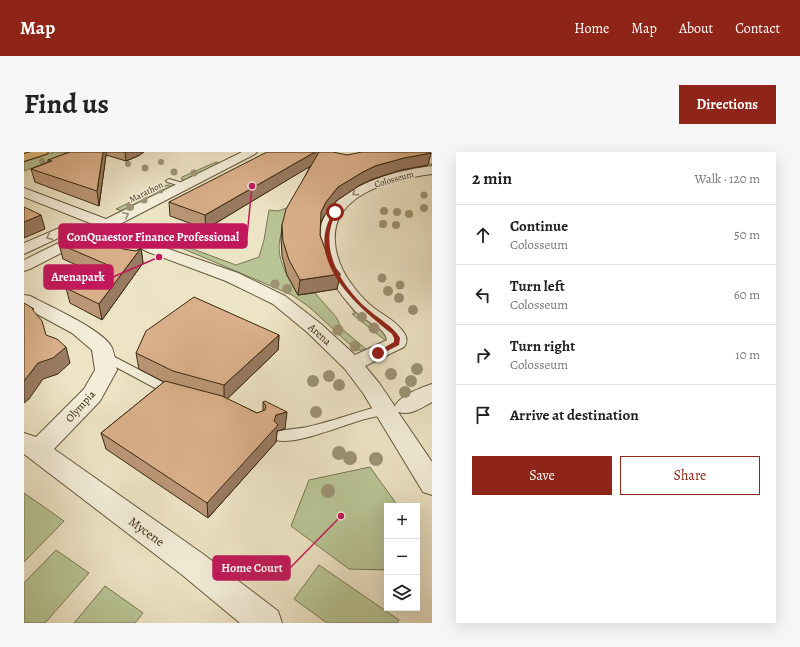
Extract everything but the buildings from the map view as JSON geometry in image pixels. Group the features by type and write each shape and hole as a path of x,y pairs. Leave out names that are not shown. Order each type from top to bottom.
{"main road":[{"path":"24,158 42,152"}],"street":[{"name":"Marathon","path":"92,225 169,181 225,158 251,152"},
{"name":"Marathon","path":"107,225 184,185 225,158"},
{"name":"Colosseum","path":"352,364 397,343 397,338 394,333 367,312 341,281 329,258 326,242 328,225 335,212 345,201 358,191 376,182 398,176 432,170"},
{"name":"Arena","path":"24,192 92,225 127,247 154,249"},
{"name":"Arena","path":"24,206 75,226 107,225 154,249 232,278 279,300 314,328 352,364 371,388 395,408 432,484"},
{"path":"24,266 92,225"},
{"path":"24,249 75,226"},
{"path":"24,300 79,329 102,348 103,355"},
{"name":"Olympia","path":"31,447 92,395 106,370 103,355"},
{"path":"395,408 432,392"},
{"name":"Mycene","path":"31,447 192,564 266,623"}],"lane":[{"path":"169,181 184,185"},
{"path":"103,355 170,392 184,396"},
{"path":"281,436 307,432 369,413 395,408"}],"green space":[{"path":"54,152 75,153 24,171 24,162"},
{"path":"216,162 221,163 186,181 181,179 182,177"},
{"path":"426,164 432,164 432,168 359,188 321,245 385,331 386,341 352,314 355,313 331,279 320,253 320,226 326,212 336,200 349,190 398,172 429,167"},
{"path":"169,185 173,187 125,212 116,209 163,186"},
{"path":"295,205 282,230 280,241 279,251 285,271 298,295 315,293 336,317 342,329 367,350 356,350 308,306 292,295 172,244 166,239 236,265 259,257 264,240 269,210 278,211"},
{"path":"370,467 396,503 384,503 384,570 349,569 291,526 309,480"},
{"path":"24,493 64,521 24,562"},
{"path":"56,550 89,573 45,623 24,623 24,583"},
{"path":"319,565 399,620 397,623 327,623 294,599"},
{"path":"105,586 143,613 135,623 74,623"}],"place":[{"name":"ConQuaestor Finance Professional","path":"252,186"},
{"name":"Arenapark","path":"159,257"},
{"name":"Home Court","path":"341,516"}],"route":[{"path":"335,212 327,229 326,242 329,258 341,281 354,297 367,312 384,324 394,333 397,338 397,343 378,353"}]}
